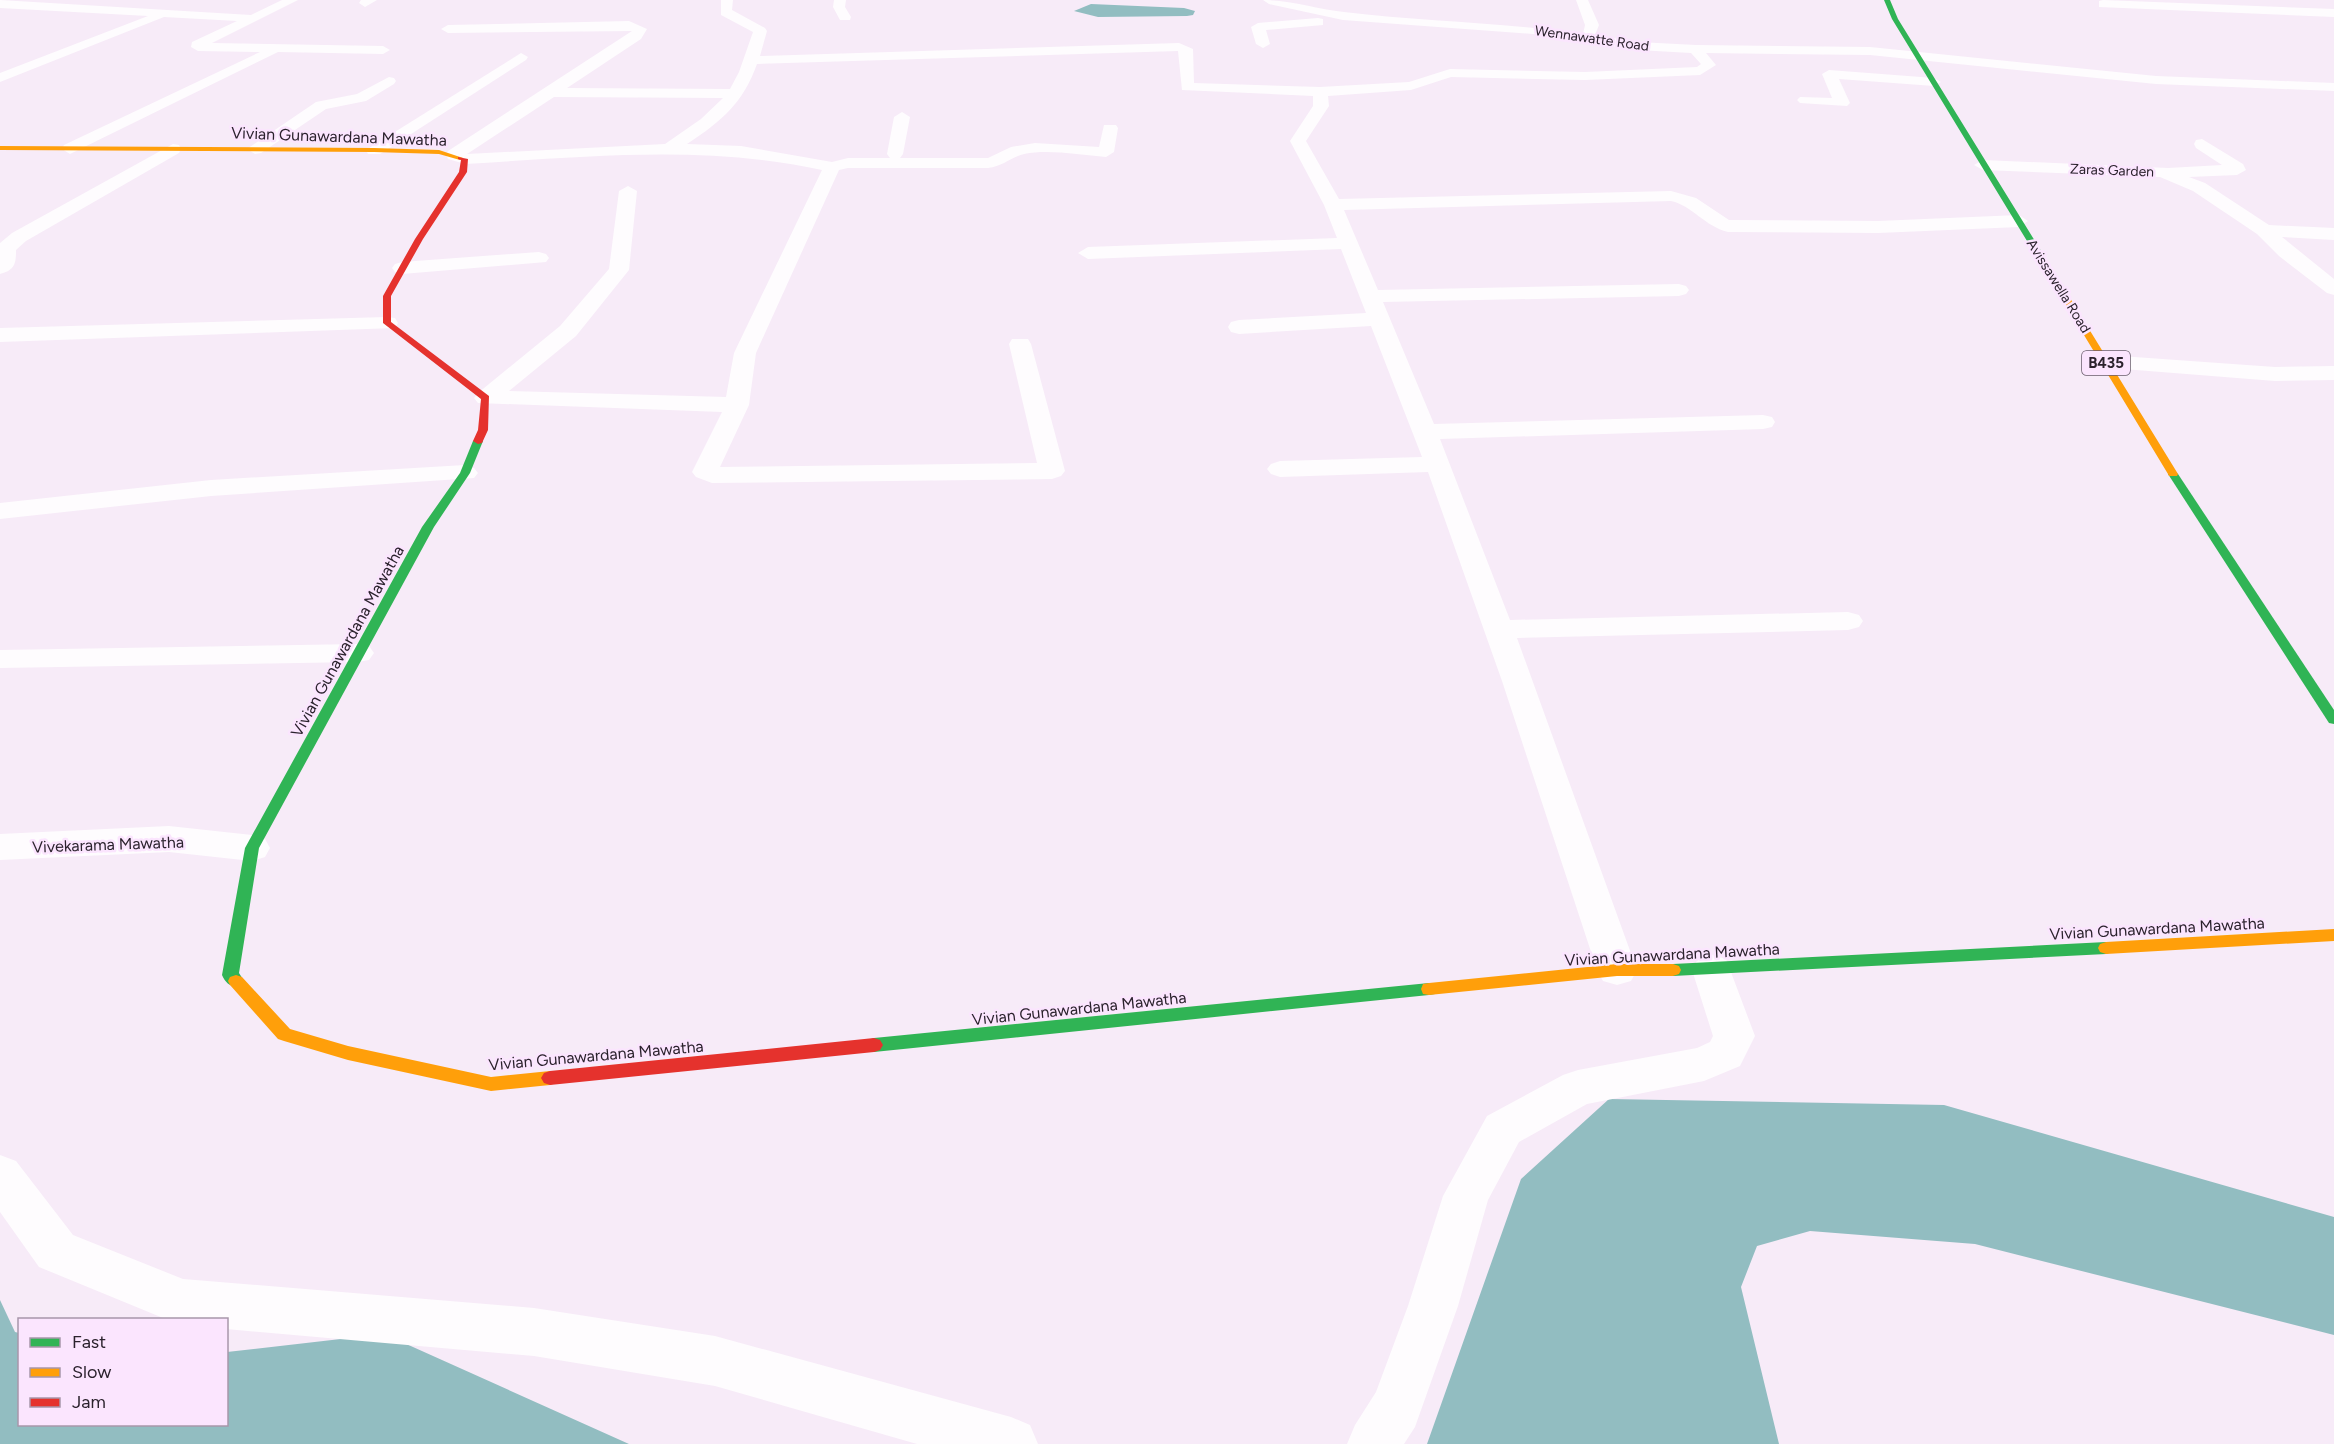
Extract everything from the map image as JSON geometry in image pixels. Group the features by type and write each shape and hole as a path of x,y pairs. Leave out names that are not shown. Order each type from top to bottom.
{"street":[{"path":"0,78 206,0"},
{"path":"292,0 197,45 198,47 275,50 383,50"},
{"path":"671,147 711,121 737,94 752,60 759,31 726,12 727,0"},
{"path":"840,0 839,7 845,17"},
{"name":"Wennawatte Road","path":"1269,0 1328,13 1342,10 1533,30 1638,46 1918,54 2064,72 2156,80 2334,87"},
{"path":"1582,0 1592,26 1588,38"},
{"name":"Avissawella Road","path":"1887,0 1895,19 1983,165 2106,362 2202,522 2334,720"},
{"path":"0,4 254,18"},
{"path":"2103,4 2334,13"},
{"path":"1263,44 1258,27 1262,25 1315,23 1342,10"},
{"path":"448,29 629,26 640,29 636,36 550,92 459,157"},
{"path":"752,60 1179,47 1186,48 1187,87 1320,92 1411,86 1450,73 1586,76 1700,71 1709,64 1696,49"},
{"path":"70,149 275,50"},
{"path":"2057,53 2064,72"},
{"path":"374,150 521,57"},
{"path":"1805,100 1842,103 1829,74 1934,82"},
{"path":"255,149 321,105 361,98 389,81"},
{"path":"550,92 737,94"},
{"path":"1320,92 1321,106 1298,141 1333,205 1426,432 1500,629 1617,970"},
{"path":"895,154 902,117"},
{"path":"792,156 832,167 848,163 988,163 1004,161 1016,151 1029,149 1106,152 1110,128"},
{"path":"2163,172 2237,170 2202,144"},
{"path":"459,157 671,147 734,149 792,156 978,152"},
{"name":"Vivian Gunawardana Mawatha","path":"0,148 374,150 439,152 459,157 464,172 402,268 387,296 387,323"},
{"path":"0,268 6,264 6,248 19,237 173,149"},
{"name":"Zaras Garden","path":"1983,165 2163,172 2199,187 2264,230 2286,252 2334,289"},
{"path":"832,167 745,353 737,405 705,472 712,475 1052,471 1020,344"},
{"path":"486,398 568,331 619,270 628,191"},
{"path":"1333,205 1671,196 1689,198 1715,224 1728,226 1878,227 2019,221"},
{"path":"2264,230 2334,234"},
{"path":"1088,253 1348,243"},
{"path":"402,268 539,258"},
{"path":"1370,296 1679,290"},
{"path":"1239,327 1379,319"},
{"path":"0,335 387,323 486,398 577,398 737,405"},
{"path":"2106,362 2276,374 2334,373"},
{"name":"Vivian Gunawardana Mawatha","path":"486,398 483,430 465,473 428,526 252,848 230,975 284,1034 348,1053 491,1084 1617,970 1712,969 2334,935"},
{"path":"1426,432 1763,422"},
{"path":"1280,469 1438,464"},
{"path":"0,511 211,489 465,473"},
{"path":"1500,629 1848,621"},
{"path":"0,659 358,653"},
{"name":"Vivekarama Mawatha","path":"0,847 169,839 252,848"},
{"path":"1374,1444 1396,1408 1433,1306 1466,1196 1503,1129 1578,1088 1704,1064 1725,1054 1734,1036 1712,969"},
{"path":"0,1175 56,1251 183,1302 360,1315 534,1332 715,1361 1011,1444"}],"water":[{"path":"1091,4 1184,8 1195,11 1193,15 1187,16 1098,17 1074,11"},
{"path":"1609,1099 1944,1105 2334,1217 2334,1335 1975,1244 1810,1231 1757,1246 1741,1287 1779,1444 1427,1444 1521,1179"},
{"path":"0,1300 15,1332 18,1333 18,1426 228,1426 228,1352 384,1334 629,1444 0,1444"}],"traffic: fast":[{"path":"1887,0 1895,19 2042,259"},
{"path":"236,981 230,975 252,848 428,527 465,473 478,441"},
{"path":"2173,474 2334,720"},
{"path":"1673,970 2106,948"},
{"path":"874,1045 1429,989"}],"traffic: slow":[{"path":"0,148 374,150 439,152 460,158"},
{"path":"2042,259 2173,474"},
{"path":"2106,948 2334,935"},
{"path":"1429,989 1617,970 1673,970"},
{"path":"236,981 284,1034 348,1053 491,1084 550,1078"}],"traffic: jam":[{"path":"460,158 465,159 463,172 419,239 387,296 387,323 486,398 483,430 478,441"},
{"path":"550,1078 874,1045"}]}
